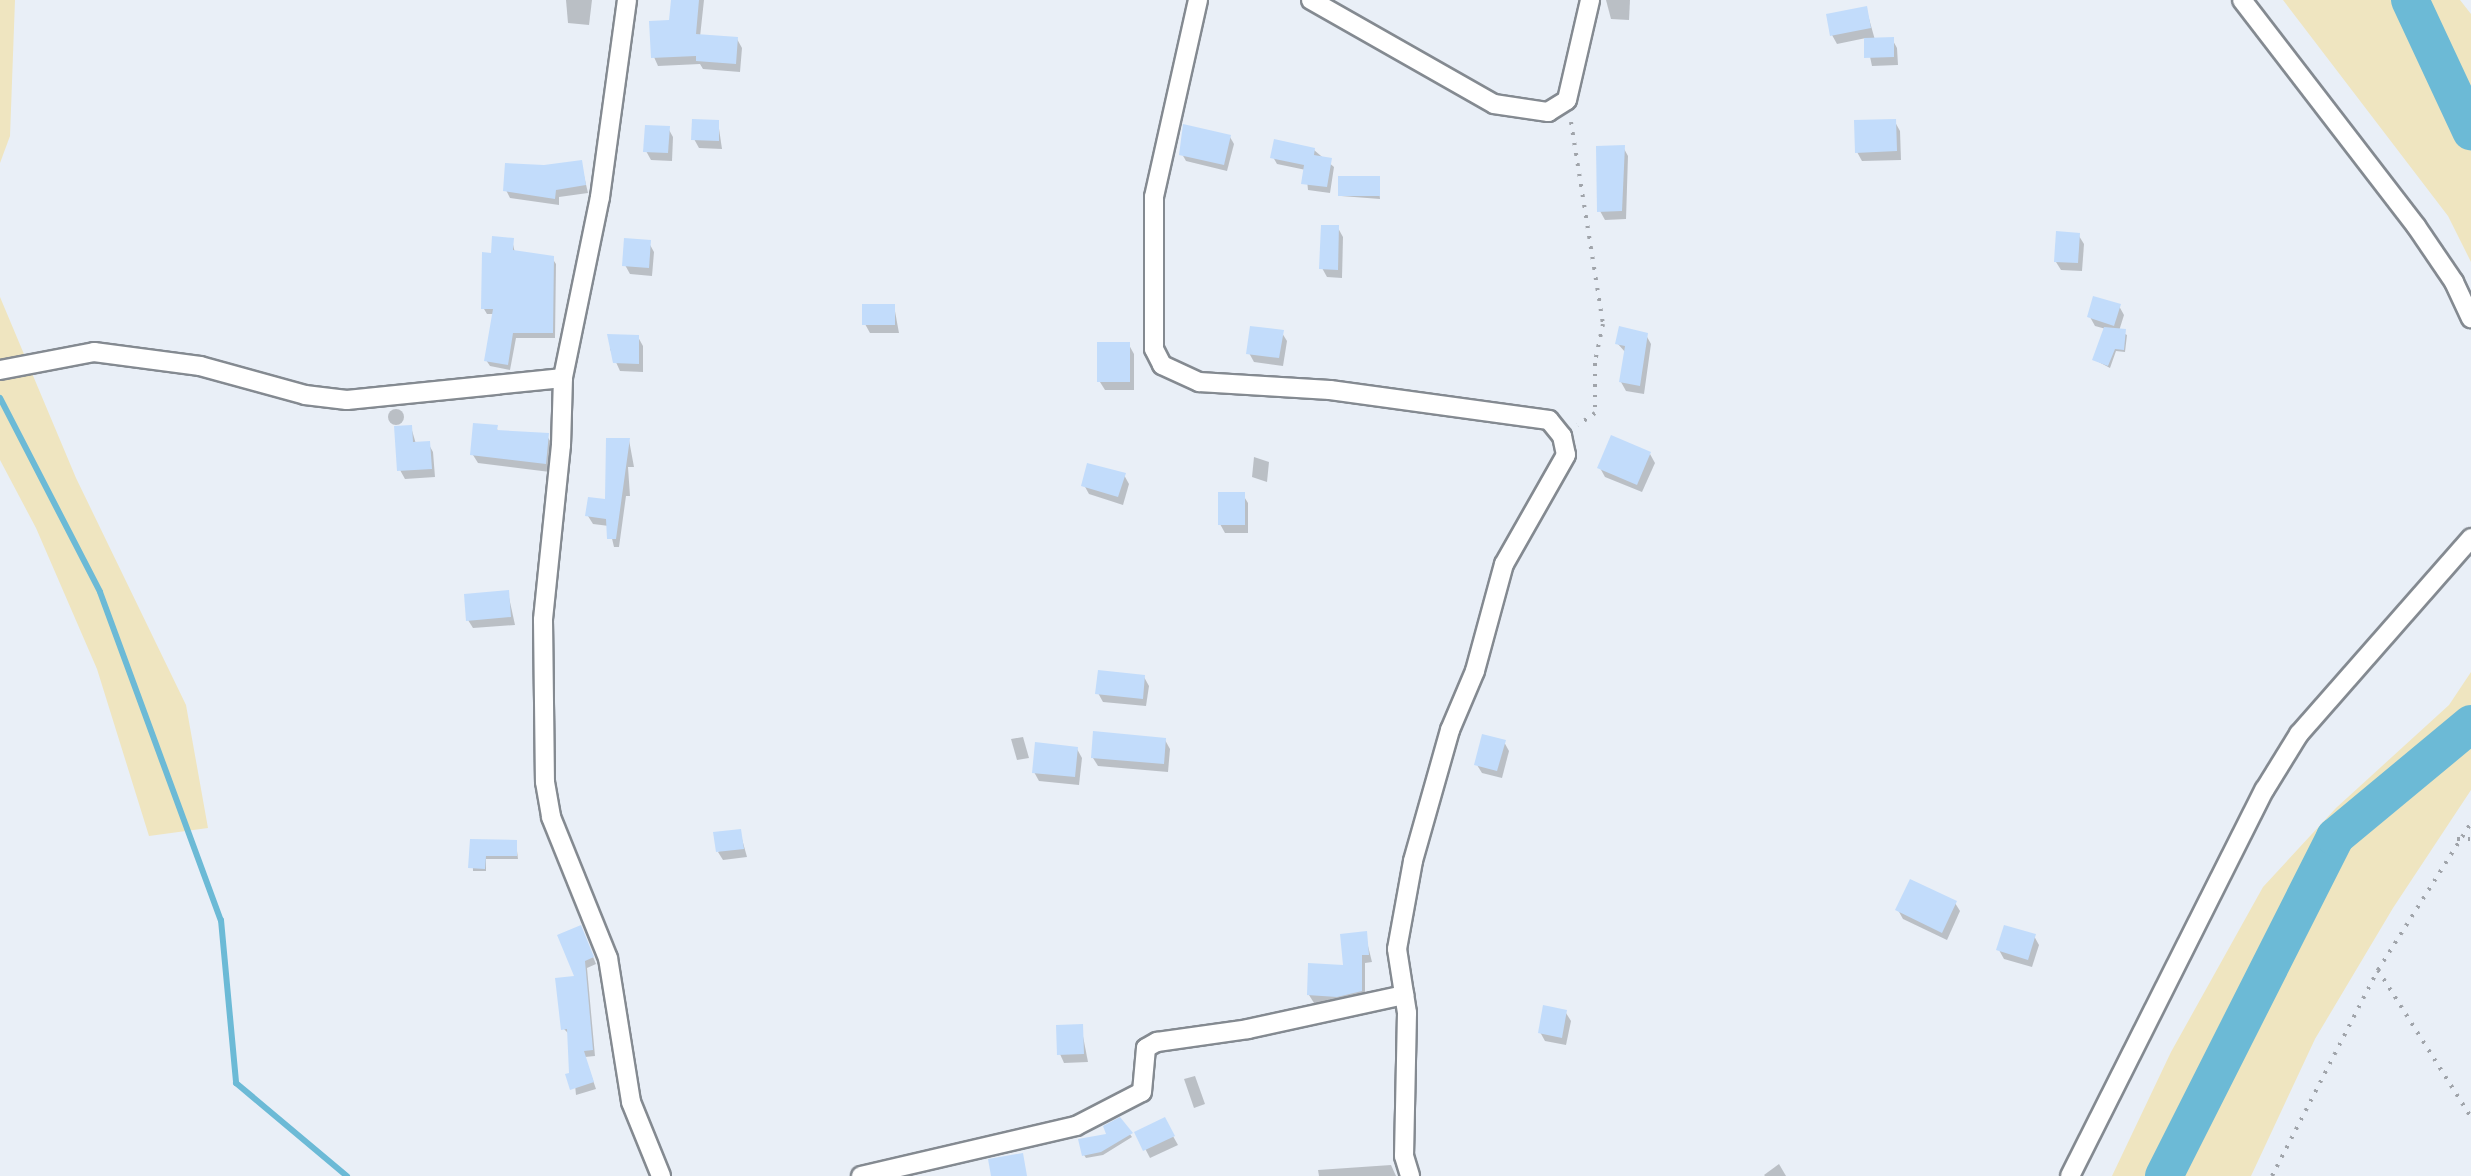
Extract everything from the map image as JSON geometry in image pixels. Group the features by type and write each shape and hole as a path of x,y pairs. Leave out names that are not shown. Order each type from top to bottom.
{"street":[{"path":"627,0 600,197 563,378 561,445 543,620 545,782 551,817 608,958 631,1102 661,1176"},
{"path":"1198,0 1154,197 1154,349 1162,365 1200,382 1330,390 1549,420 1562,436 1566,455 1504,564 1475,671 1450,730 1430,800 1397,949 1404,995 1404,1156 1410,1176"},
{"path":"1311,0 1494,104 1548,112 1567,100 1590,0"},
{"path":"2242,0 2416,226 2454,282 2471,318"},
{"path":"0,370 94,352 200,366 305,395 347,400 563,378"},
{"path":"2070,1176 2236,844 2282,762 2360,662 2471,538"},
{"path":"860,1176 1076,1126 1142,1092 1146,1048 1157,1042 1248,1029 1404,995"}],"path":[{"path":"1562,436 1595,412 1595,362 1603,324 1567,100"},
{"path":"2272,1176 2378,970 2457,839 2471,823"},
{"path":"2457,839 2471,839"},
{"path":"2378,970 2471,1117"}],"sand":[{"path":"0,0 15,0 10,136 0,163"},
{"path":"2283,0 2460,0 2471,14 2471,262 2448,216"},
{"path":"0,297 76,478 186,705 208,828 149,836 97,669 36,528 0,460"},
{"path":"2471,672 2471,790 2393,908 2315,1039 2251,1176 2112,1176 2171,1052 2263,887 2336,808 2449,705"}],"building":[{"path":"671,0 699,0 696,34 738,37 736,64 696,61 696,56 651,58 649,21 669,20"},
{"path":"1867,6 1871,28 1830,36 1826,14"},
{"path":"1894,37 1894,57 1864,58 1864,38"},
{"path":"692,119 719,120 719,141 691,140"},
{"path":"1896,119 1897,151 1855,153 1854,120"},
{"path":"1183,124 1231,135 1224,165 1179,155"},
{"path":"645,125 670,126 668,153 643,152"},
{"path":"1274,139 1315,148 1314,155 1332,158 1327,187 1301,184 1304,165 1270,158"},
{"path":"1625,145 1622,211 1597,212 1596,146"},
{"path":"582,160 586,185 556,190 555,199 503,191 505,163 544,165"},
{"path":"1338,176 1380,176 1380,196 1338,196"},
{"path":"1321,225 1339,225 1338,270 1319,269"},
{"path":"2056,231 2080,233 2078,263 2054,262"},
{"path":"492,236 514,238 513,250 554,256 553,333 513,333 508,365 484,361 493,309 481,309 482,252 491,253"},
{"path":"624,238 651,240 649,268 622,266"},
{"path":"2093,296 2121,304 2114,326 2087,317"},
{"path":"862,304 895,304 895,325 862,325"},
{"path":"1250,326 1284,330 1279,358 1246,354"},
{"path":"1619,326 1648,333 1640,386 1619,382 1625,346 1615,344"},
{"path":"2104,327 2126,329 2124,350 2115,349 2108,366 2092,360"},
{"path":"607,334 639,335 639,364 613,363"},
{"path":"1097,342 1130,342 1130,382 1097,382"},
{"path":"473,423 498,425 497,430 549,433 546,464 470,455"},
{"path":"412,425 413,442 430,441 432,469 397,471 394,426"},
{"path":"1611,435 1651,452 1637,485 1597,468"},
{"path":"606,438 630,438 616,539 607,539 606,519 585,516 588,497 605,499"},
{"path":"1087,463 1126,473 1118,497 1081,486"},
{"path":"1218,492 1245,492 1245,525 1218,525"},
{"path":"509,590 511,617 466,621 464,594"},
{"path":"1098,670 1145,675 1143,699 1095,694"},
{"path":"1093,731 1166,738 1164,764 1091,758"},
{"path":"1482,734 1506,740 1497,771 1474,765"},
{"path":"1035,742 1078,747 1075,777 1032,773"},
{"path":"741,829 744,849 716,852 713,832"},
{"path":"470,839 517,840 517,856 486,856 485,869 468,868"},
{"path":"1910,879 1957,901 1942,933 1895,910"},
{"path":"581,925 594,957 585,961 593,1050 584,1051 594,1082 570,1090 565,1074 569,1073 567,1029 561,1030 555,978 574,976 557,935"},
{"path":"2004,925 2036,934 2028,960 1996,950"},
{"path":"1367,931 1369,955 1362,955 1362,991 1337,997 1307,995 1308,963 1343,965 1340,934"},
{"path":"1543,1005 1567,1010 1562,1038 1538,1033"},
{"path":"1083,1024 1084,1054 1057,1055 1056,1025"},
{"path":"1120,1117 1133,1133 1101,1152 1082,1156 1078,1139 1106,1134 1103,1126"},
{"path":"1165,1117 1175,1136 1143,1151 1134,1132"},
{"path":"1023,1153 1027,1176 991,1176 988,1159"}],"waterway":[{"path":"2410,0 2471,131"},
{"path":"0,398 100,592 221,920 236,1083 347,1176"},
{"path":"2164,1176 2335,837 2471,724"}]}
